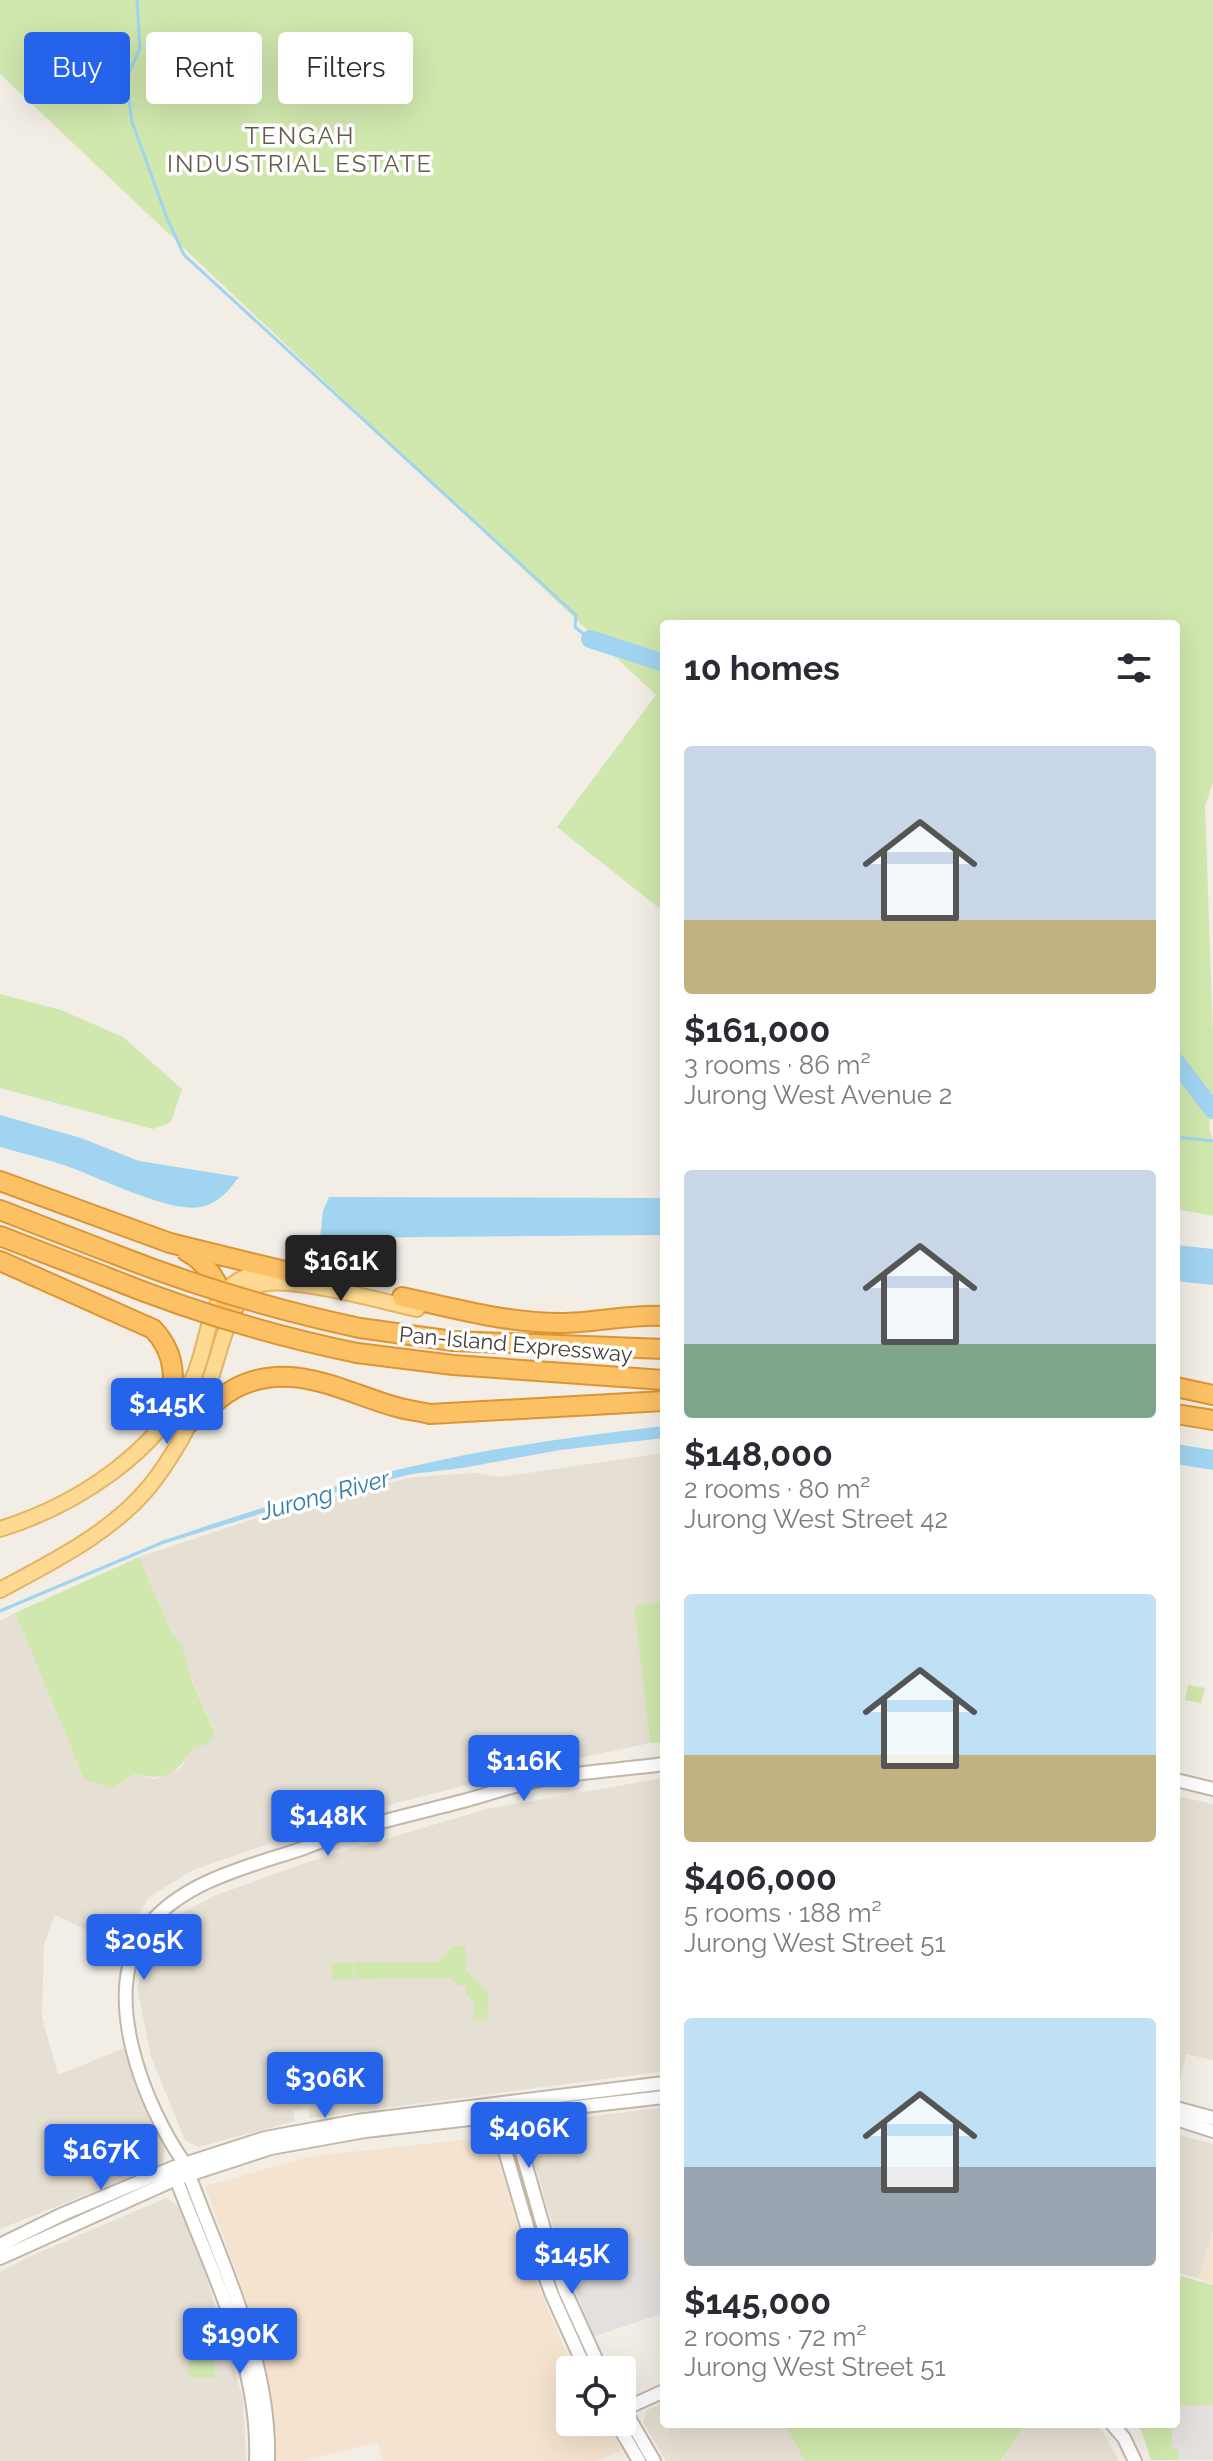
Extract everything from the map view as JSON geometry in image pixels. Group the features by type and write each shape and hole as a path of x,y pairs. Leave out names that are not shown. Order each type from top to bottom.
{"highway":[{"path":"0,1181 170,1243 289,1272"},
{"name":"Pan-Island Expressway","path":"0,1210 231,1296 296,1315 453,1341 660,1349"},
{"name":"Pan-Island Expressway","path":"0,1236 221,1320 288,1339 357,1353 453,1365 660,1380"},
{"path":"170,1243 193,1255 205,1266 232,1314"},
{"path":"0,1261 153,1329 165,1343 174,1367 174,1389 168,1417"},
{"path":"402,1297 521,1321 562,1323 660,1316"},
{"path":"190,1422 234,1389 263,1379 288,1377 319,1380 395,1407 430,1414 660,1401"},
{"path":"1180,1388 1213,1395"},
{"path":"1180,1415 1213,1420"}],"main road":[{"path":"0,1529 42,1514 83,1493 137,1451 168,1417 193,1379 202,1358 210,1322 223,1295 236,1282 250,1274 265,1271 289,1272 402,1297"},
{"path":"0,1590 63,1555 131,1507 151,1485 208,1386 232,1314 246,1293 255,1287 278,1282 433,1312 452,1307"}],"street":[{"path":"256,2461 255,2416 242,2356 172,2146 143,2078 124,2008 125,1987 135,1947 146,1927 178,1899 210,1881 280,1855 394,1819 554,1777 660,1764"},
{"path":"1180,1781 1213,1789"},
{"path":"0,2245 63,2214 265,2138 318,2127 510,2109 660,2084"},
{"path":"510,2109 660,2097"},
{"path":"510,2109 565,2291 595,2356"},
{"path":"1180,2109 1213,2118"},
{"path":"494,2111 529,2233 580,2356"},
{"path":"1180,2120 1213,2131"},
{"path":"0,2258 181,2172"},
{"path":"181,2172 239,2304 253,2350 266,2413 268,2461"},
{"path":"636,2403 660,2393"},
{"path":"1115,2428 1135,2461"},
{"path":"636,2430 654,2461"},
{"path":"624,2436 639,2461"}],"shaded area":[{"path":"660,1454 660,1602 634,1607 650,1743 555,1763 360,1812 193,1870 149,1897 120,1946 55,1915 44,1944 42,2017 58,2075 127,2047 165,2149 163,2164 0,2229 0,1621 15,1613 84,1779 134,1774 155,1779 181,1768 194,1747 215,1733 139,1557 287,1508 414,1477 474,1473 501,1477"},
{"path":"660,1779 660,2072 310,2118 308,2107 293,2111 295,2121 198,2147 185,2140 151,2057 137,1987 153,1941 177,1916 214,1896 311,1861 487,1809"},
{"path":"1180,1797 1213,1804 1213,2060 1186,2054 1180,2081"},
{"path":"660,2108 660,2284 643,2238 564,2264 526,2135 534,2124"},
{"path":"1180,2135 1213,2144 1213,2232 1198,2278 1180,2273"},
{"path":"492,2137 527,2259 567,2356 556,2356 556,2436 614,2436 623,2450 595,2461 383,2461 377,2442 302,2461 275,2461 275,2420 259,2344 205,2186 312,2156"},
{"path":"166,2198 180,2207 203,2265 243,2399 246,2461 0,2461 0,2272"},
{"path":"1213,2232 1213,2283 1198,2278"},
{"path":"644,2237 660,2283 660,2314 592,2337 567,2263"},
{"path":"660,2405 660,2428 787,2428 804,2461 666,2461 643,2422 647,2410"},
{"path":"1180,2405 1213,2405 1213,2460 1178,2460 1178,2449 1172,2449 1172,2428 1180,2428"},
{"path":"1023,2428 1099,2428 1119,2461 1002,2461"}],"green space":[{"path":"0,0 1213,0 1213,783 1205,806 1213,1036 1213,1107 1209,1125 1213,1144 1213,1216 1180,1210 1180,620 660,620 660,909 557,827 656,695 32,104 130,104 130,32 24,32 24,97 0,74"},
{"path":"0,994 61,1010 123,1037 182,1089 171,1122 153,1129 0,1088"},
{"path":"139,1557 173,1636 181,1643 192,1681 215,1734 208,1744 194,1747 182,1764 169,1774 154,1777 134,1774 112,1788 84,1779 15,1613"},
{"path":"660,1602 660,1742 650,1743 634,1606"},
{"path":"1188,1685 1205,1688 1201,1703 1185,1700"},
{"path":"453,1946 466,1946 466,1970 488,1993 487,2019 473,2019 474,2002 465,1993 468,1989 449,1978 355,1979 354,1962 438,1962"},
{"path":"332,1963 353,1963 353,1979 332,1980"},
{"path":"1180,2276 1213,2285 1213,2405 1180,2405"},
{"path":"189,2360 215,2360 215,2378 188,2377"},
{"path":"787,2428 1022,2428 1001,2461 804,2461"},
{"path":"1139,2428 1172,2428 1172,2449 1178,2449 1178,2460 1151,2460"}],"water":[{"path":"0,1115 81,1138 139,1161 239,1177 223,1195 207,1205 172,1205 63,1165 0,1147"},
{"path":"329,1197 660,1198 660,1235 320,1238 323,1211"},
{"path":"1180,1245 1213,1249 1213,1285 1180,1281"},
{"name":"Jurong River","path":"660,1427 660,1438 560,1450 412,1474 308,1499 163,1544 162,1541 385,1473 536,1443"},
{"path":"1180,1445 1213,1450 1213,1470 1180,1465"}],"waterway":[{"path":"137,0 140,48 126,80 132,122 184,255 576,615 575,627 590,639"},
{"path":"590,639 660,662"},
{"path":"1180,1067 1213,1110"},
{"path":"1180,1137 1213,1141"},
{"name":"Jurong River","path":"0,1611 166,1541"}],"district":[{"name":"TENGAH INDUSTRIAL ESTATE","path":"300,150"}]}
